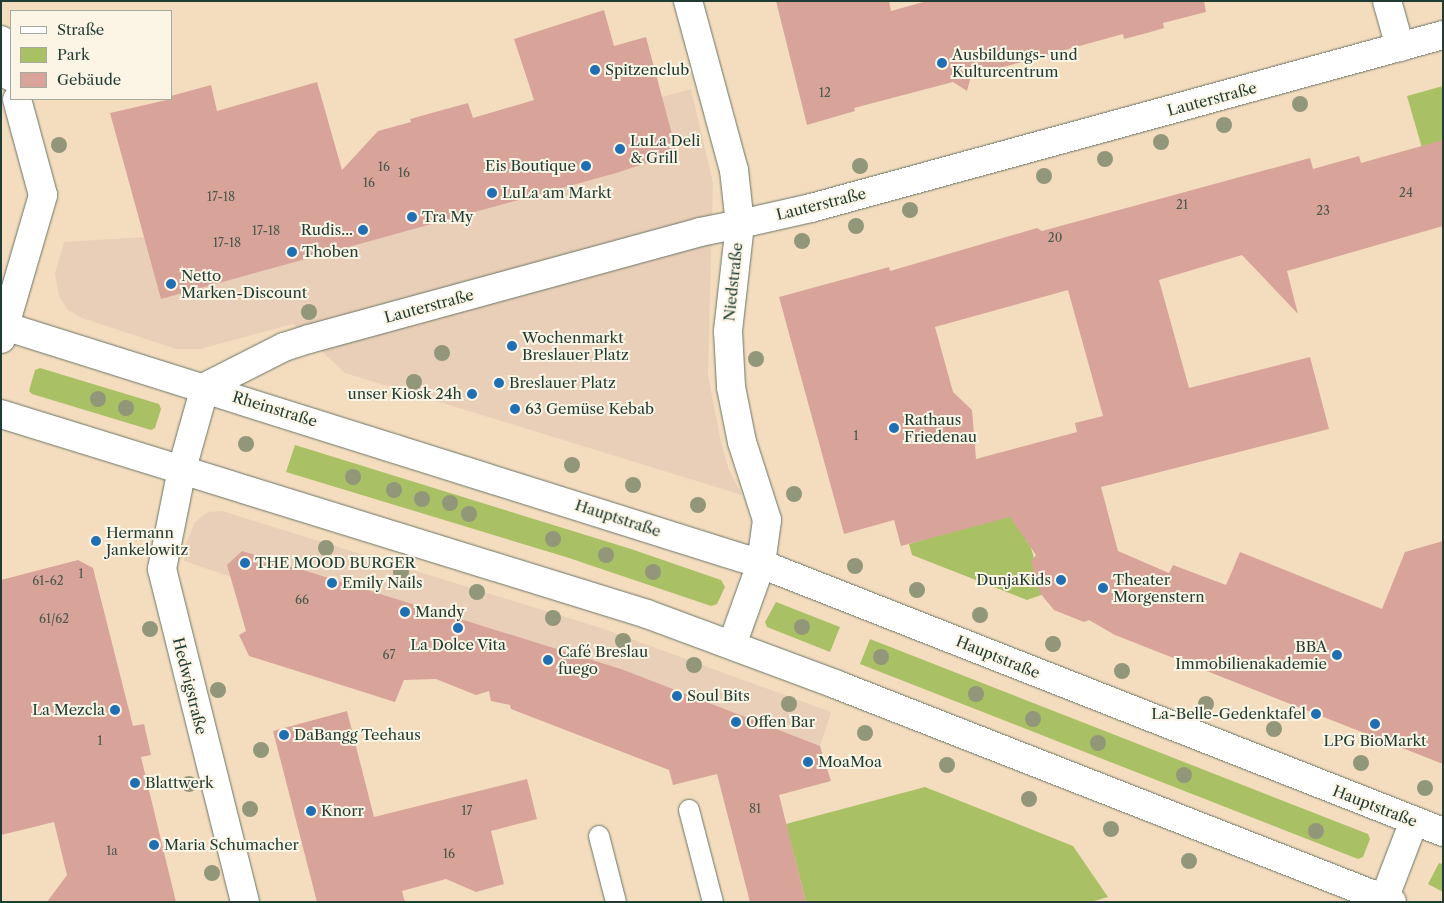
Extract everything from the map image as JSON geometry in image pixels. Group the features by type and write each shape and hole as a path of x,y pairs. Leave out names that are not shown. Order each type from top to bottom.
{"street":[{"name":"Niedstraße","path":"688,1 731,156 740,224 728,331 731,387 742,442 767,520 762,564 732,645"},
{"path":"1387,1 1400,47"},
{"name":"Lauterstraße","path":"205,387 284,347 309,339 700,232 820,205 1443,35"},
{"path":"1,40 10,73"},
{"path":"2,330 43,195 17,100"},
{"name":"Rheinstraße","path":"2,330 205,387 549,496"},
{"name":"Hedwigstraße","path":"205,387 182,470 162,569 245,902"},
{"path":"1,414 519,573 732,645 1386,901 1414,821"},
{"name":"Hauptstraße","path":"549,496 762,564 1443,832"}],"lane":[{"path":"689,810 713,902"},
{"path":"599,836 616,902"}],"shaded area":[{"path":"691,89 713,183 708,375 721,442 729,470 742,495 345,373 293,324 200,349 176,349 82,318 68,310 59,296 55,274 64,242 144,237"},
{"path":"222,511 601,628 826,710 831,713 811,773 184,561 185,546 195,522 208,512"}],"green space":[{"path":"1443,86 1443,142 1422,148 1407,96"},
{"path":"40,368 159,404 161,409 155,428 151,430 32,394 29,391 35,370"},
{"path":"295,445 631,549 721,580 725,587 717,604 711,606 566,557 286,472"},
{"path":"1022,511 1026,541 1030,544 1044,594 1027,600 912,555 909,544"},
{"path":"776,602 840,627 830,652 767,627 765,622"},
{"path":"870,639 1368,834 1370,839 1363,857 1358,859 860,664"},
{"path":"925,787 1073,846 1108,897 1091,902 806,902 786,824"},
{"path":"1439,863 1443,864 1443,892 1428,884"}],"building":[{"path":"776,1 889,1 891,11 927,1 1204,1 1206,12 1163,23 1164,28 1147,33 1124,39 1123,34 971,76 967,91 953,82 854,108 855,111 807,125"},
{"path":"604,10 614,46 646,37 677,153 616,173 161,299 110,113 172,100 172,96 211,85 217,111 317,82 342,170 378,131 411,122 410,119 468,103 473,118 534,100 514,39"},
{"path":"1443,140 1443,226 1287,271 1298,314 1242,255 1159,280 1189,388 1310,357 1329,429 1101,487 1118,551 1169,573 1173,565 1226,585 1240,552 1382,609 1405,552 1443,541 1443,764 1115,635 1089,620 1084,622 1054,610 1040,593 1031,562 1036,555 1010,517 901,546 894,520 844,534 779,297 889,267 890,271 1037,228 1042,231 1310,158 1313,169 1359,156 1361,163","holes":["1068,290 1103,416 1075,423 1077,432 976,459 972,410 953,392 935,327"]},
{"path":"242,551 621,669 820,746 831,781 779,795 806,902 750,902 717,774 673,785 669,770 511,709 510,705 491,701 489,691 476,695 436,679 404,680 395,702 249,656 239,635 246,631 227,565"},
{"path":"78,560 93,568 133,726 144,724 151,755 141,757 176,902 47,902 67,875 54,822 1,835 1,580"},
{"path":"347,711 374,817 527,779 537,819 491,831 504,884 476,892 446,879 402,891 405,902 317,902 273,731"}],"place":[{"name":"Ausbildungs- und Kulturcentrum","path":"942,63"},
{"name":"Spitzenclub","path":"595,70"},
{"name":"LuLa Deli & Grill","path":"620,149"},
{"name":"Eis Boutique","path":"586,166"},
{"name":"LuLa am Markt","path":"492,193"},
{"name":"Tra My","path":"412,217"},
{"name":"Rudis...","path":"363,230"},
{"name":"Thoben","path":"292,252"},
{"name":"Netto Marken-Discount","path":"171,284"},
{"name":"Wochenmarkt Breslauer Platz","path":"512,346"},
{"name":"Breslauer Platz","path":"499,383"},
{"name":"unser Kiosk 24h","path":"472,394"},
{"name":"63 Gemüse Kebab","path":"515,409"},
{"name":"Rathaus Friedenau","path":"894,428"},
{"name":"Hermann Jankelowitz","path":"96,541"},
{"name":"THE MOOD BURGER","path":"245,563"},
{"name":"DunjaKids","path":"1061,580"},
{"name":"Emily Nails","path":"332,583"},
{"name":"Theater Morgenstern","path":"1103,588"},
{"name":"Mandy","path":"405,612"},
{"name":"La Dolce Vita","path":"458,628"},
{"name":"BBA Immobilienakademie","path":"1337,655"},
{"name":"Café Breslau fuego","path":"548,660"},
{"name":"Soul Bits","path":"677,696"},
{"name":"La Mezcla","path":"115,710"},
{"name":"La-Belle-Gedenktafel","path":"1316,714"},
{"name":"Offen Bar","path":"736,722"},
{"name":"LPG BioMarkt","path":"1375,724"},
{"name":"DaBangg Teehaus","path":"284,735"},
{"name":"MoaMoa","path":"808,762"},
{"name":"Blattwerk","path":"135,783"},
{"name":"Knorr","path":"311,811"},
{"name":"Maria Schumacher","path":"154,845"}]}
